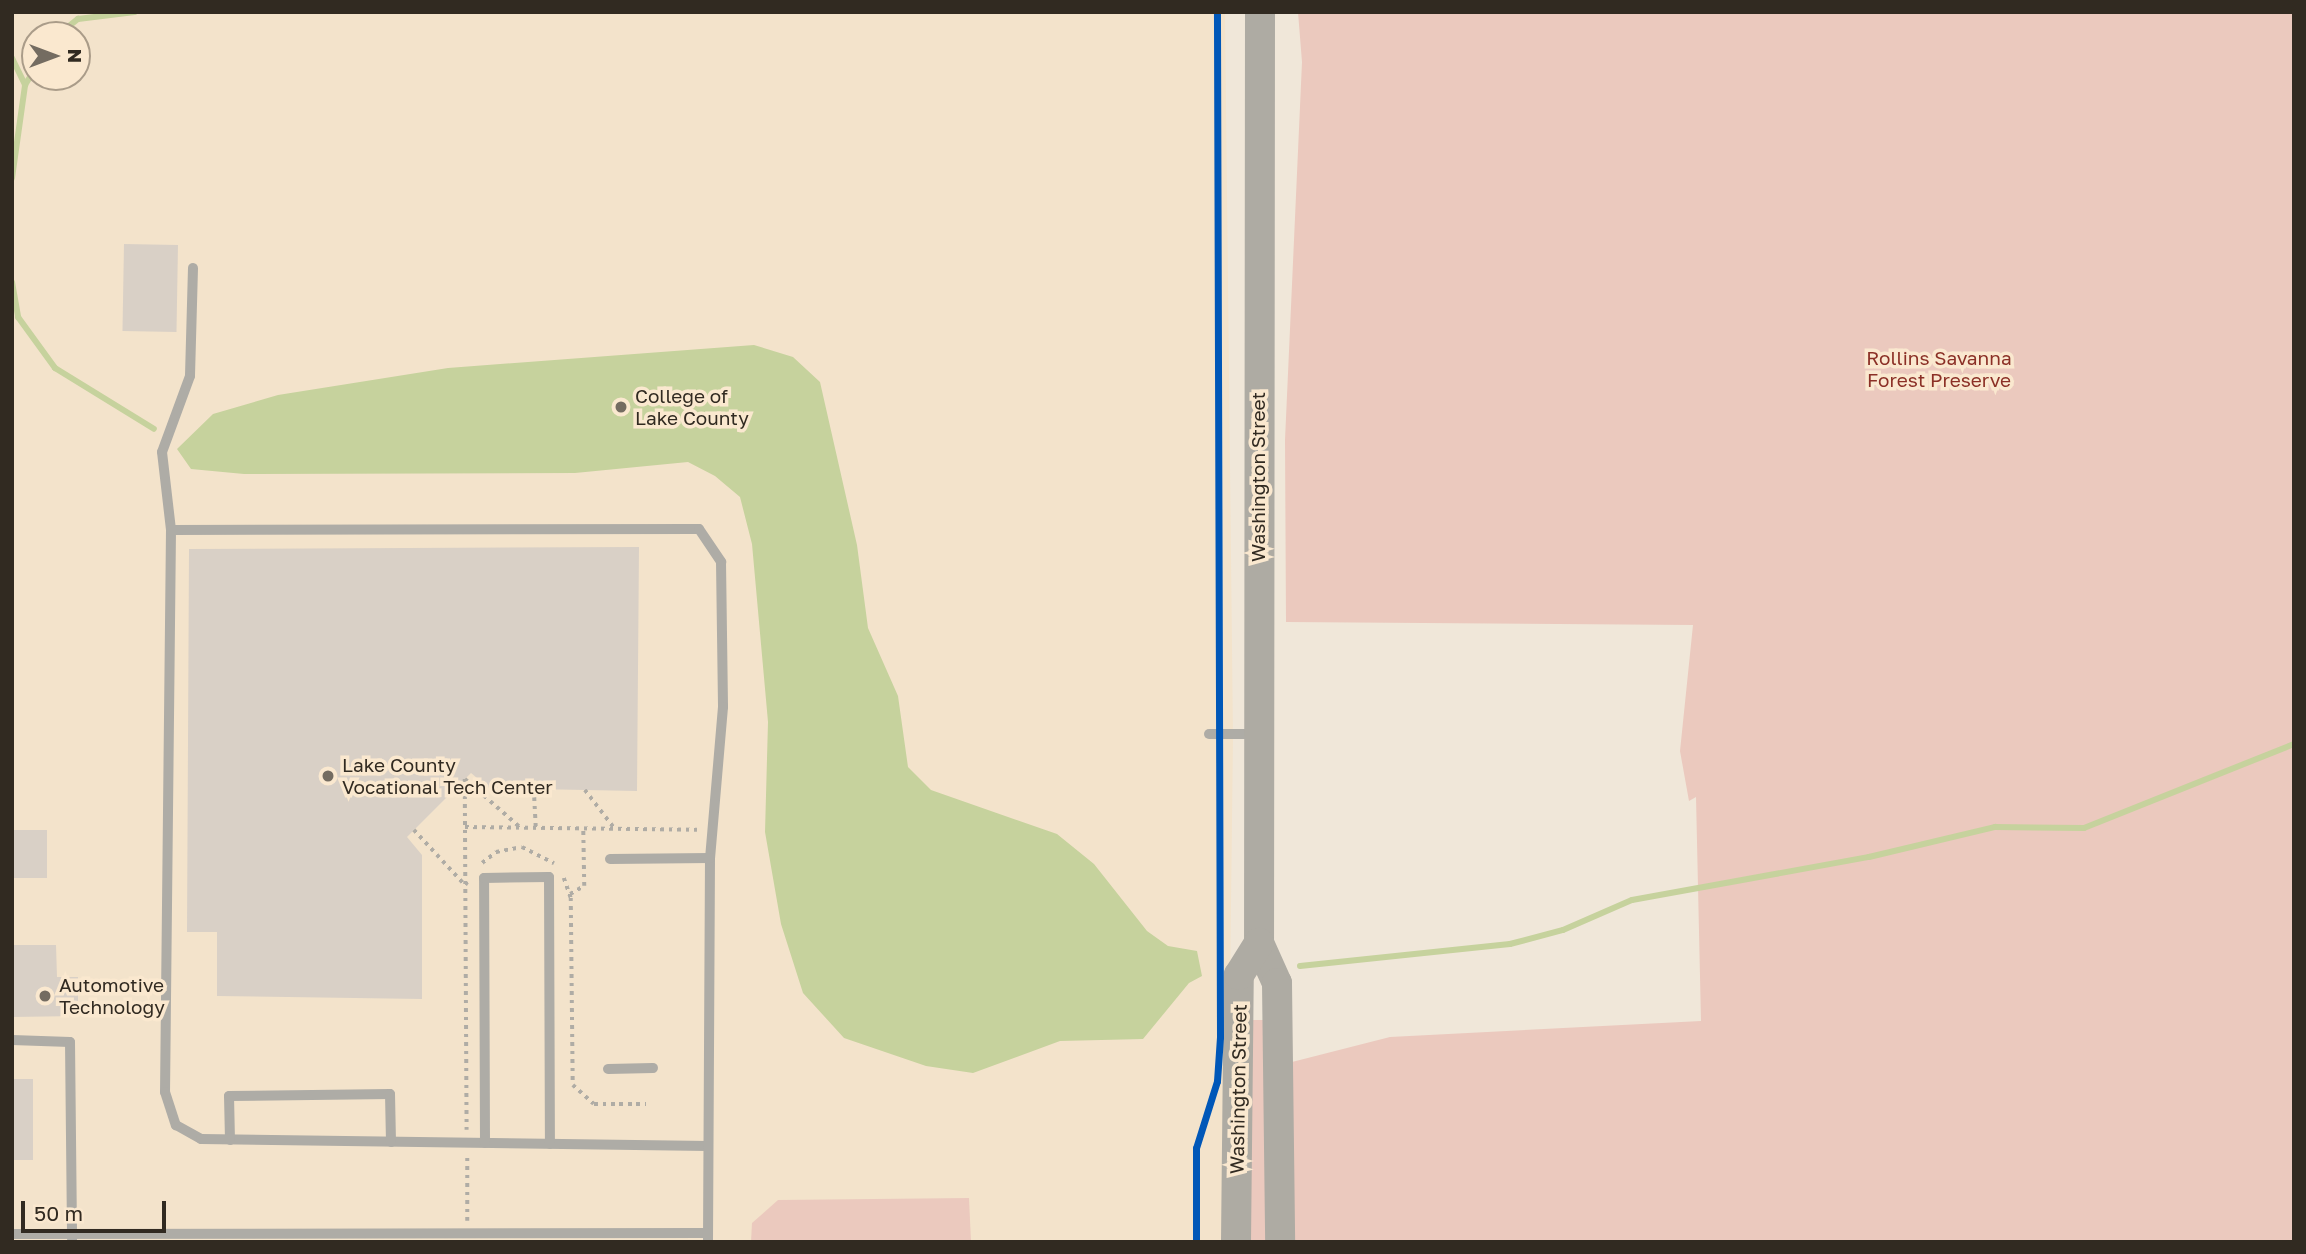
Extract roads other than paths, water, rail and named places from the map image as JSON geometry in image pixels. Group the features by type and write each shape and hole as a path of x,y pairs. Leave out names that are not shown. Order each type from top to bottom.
{"main road":[{"name":"Washington Street","path":"1260,12 1259,943 1277,983 1280,1242"},
{"name":"Washington Street","path":"1236,1242 1239,975 1259,943"}],"lane":[{"path":"193,268 190,376 162,452 171,530 165,1092 176,1125 201,1139 708,1146"},
{"path":"12,1234 72,1238 467,1233 708,1237 710,858 723,707 721,562 699,528 171,530"},
{"path":"1209,734 1259,734"},
{"path":"610,859 710,858"},
{"path":"485,1143 484,877 549,877 550,1144"},
{"path":"12,1040 70,1042 72,1238"},
{"path":"608,1069 653,1068"},
{"path":"230,1140 229,1096 390,1094 391,1142"}],"waterway":[{"path":"76,21 135,12"},
{"path":"12,58 21,77"},
{"path":"12,178 24,91"},
{"path":"12,282 18,317 55,368 154,429"},
{"path":"1300,966 1510,944 1563,930 1632,900 1869,857 1995,827 2084,828 2294,744"}],"place":[{"name":"College of Lake County","path":"621,407"},
{"name":"Lake County Vocational Tech Center","path":"328,776"},
{"name":"Automotive Technology","path":"45,996"}],"park label":[{"name":"Rollins Savanna Forest Preserve","path":"1939,369"}]}
